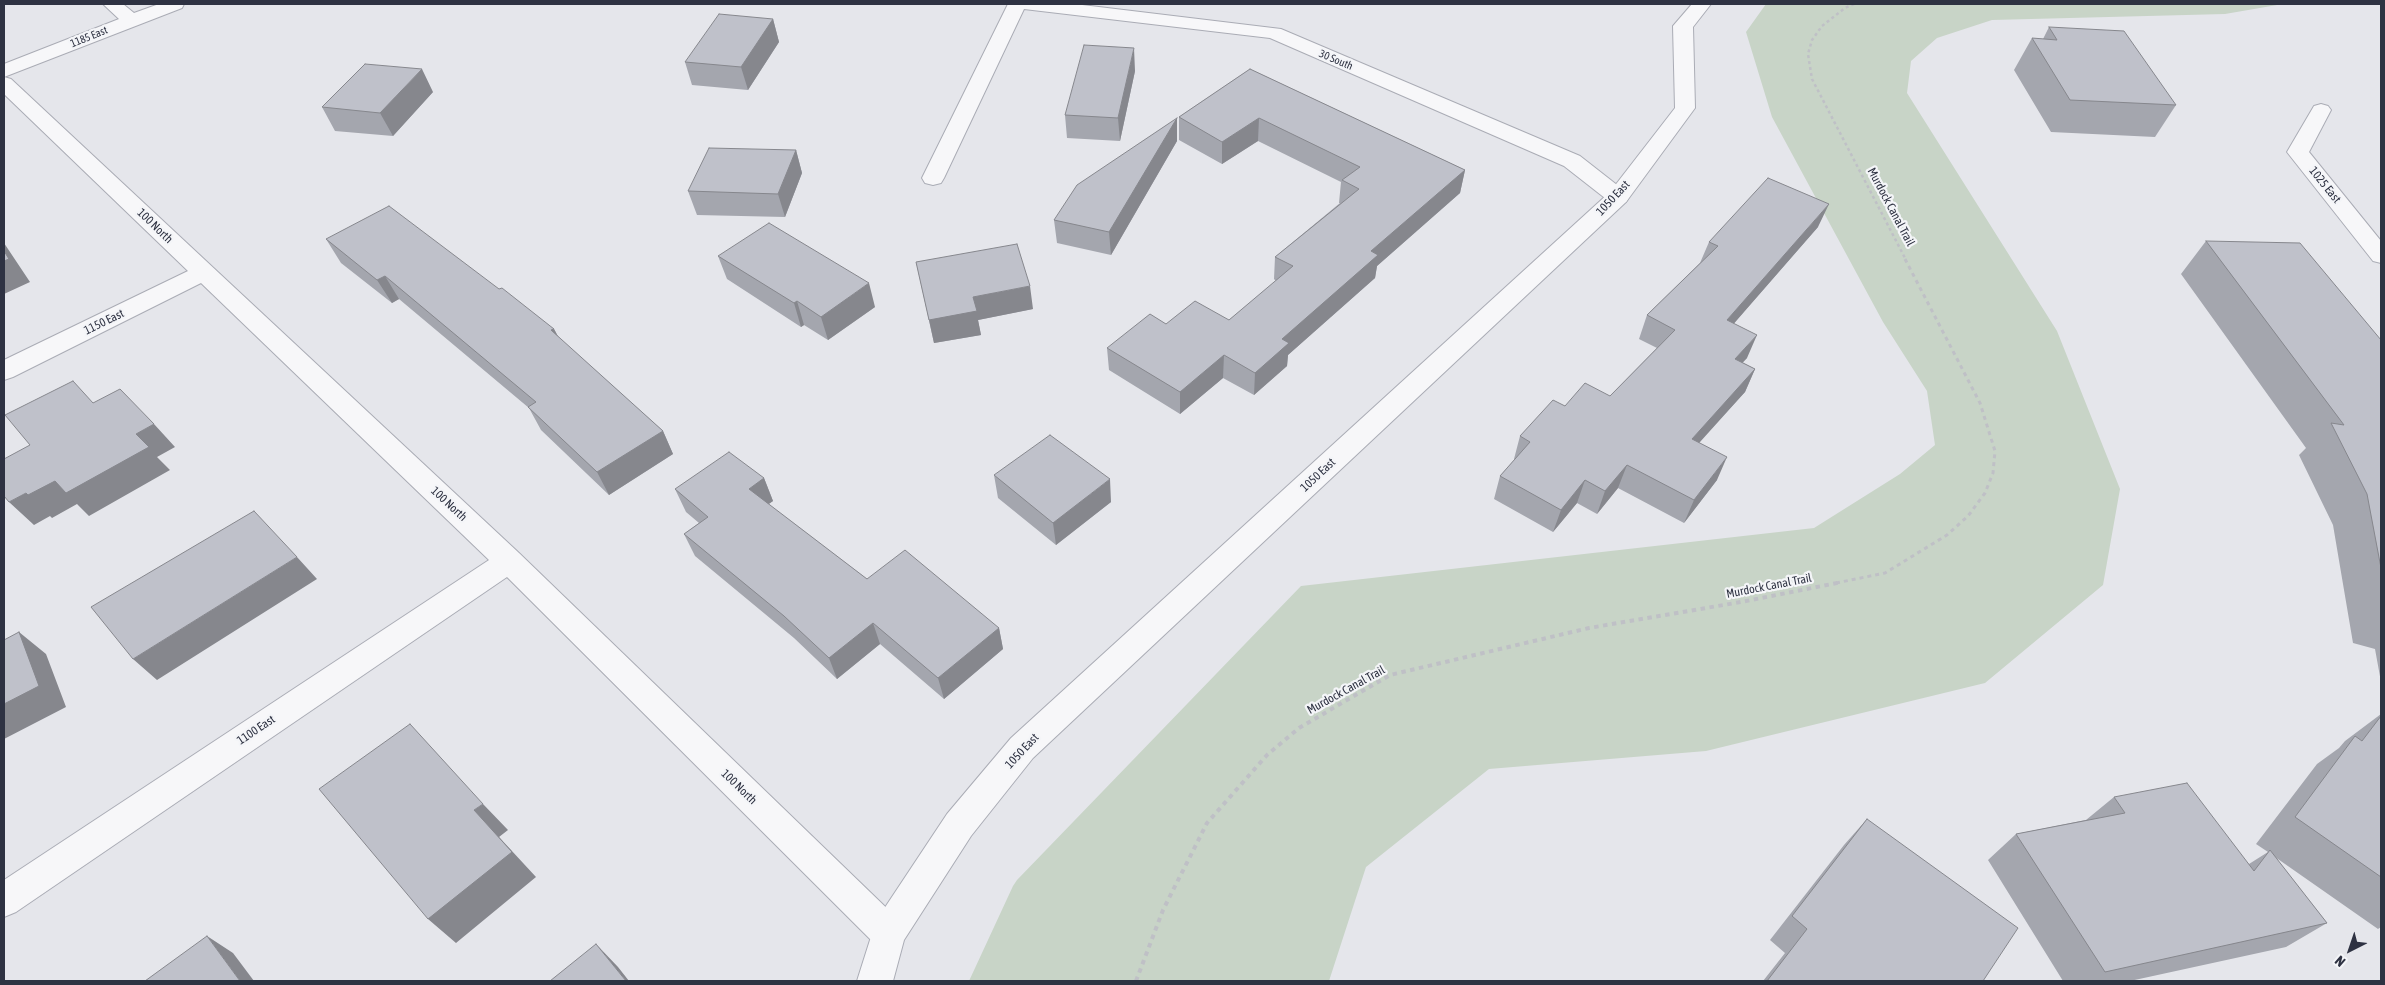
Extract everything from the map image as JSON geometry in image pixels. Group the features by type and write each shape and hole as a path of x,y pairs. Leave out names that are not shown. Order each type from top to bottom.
{"street":[{"path":"112,4 131,20"},
{"name":"1185 East","path":"4,71 175,4"},
{"path":"933,178 1017,4"},
{"name":"30 South","path":"1028,4 1274,33 1572,161 1618,197"},
{"name":"1050 East","path":"875,981 888,933 959,825 1022,748 1618,197 1685,108 1683,26 1702,4"},
{"name":"100 North","path":"4,83 509,561 888,933"},
{"name":"1025 East","path":"2322,110 2298,152 2381,256"},
{"path":"2357,225 2381,227"},
{"name":"1150 East","path":"4,371 203,273"},
{"name":"1100 East","path":"4,900 509,561"}],"path":[{"name":"Murdock Canal Trail","path":"1136,981 1163,910 1207,823 1267,755 1299,728 1390,675 1589,628 1741,602 1885,573 1947,536 1968,516 1985,493 1993,473 1995,451 1980,403 1812,78 1808,54 1812,40 1822,26 1845,8 1854,4"}],"green space":[{"path":"1766,4 2283,4 2225,14 1992,20 1937,38 1911,61 1907,93 2057,331 2120,489 2103,585 1985,683 1706,751 1489,769 1366,867 1329,981 969,981 1017,880 1301,586 1814,528 1900,474 1935,445 1927,391 1883,322 1772,117 1746,32"}],"building":[{"path":"719,14 773,19 741,67 685,62"},
{"path":"2049,27 2124,31 2176,105 2070,100 2032,38 2057,40"},
{"path":"1084,45 1134,48 1118,118 1065,115"},
{"path":"365,64 422,69 380,113 322,107"},
{"path":"1250,69 1465,170 1371,251 1378,255 1282,339 1289,343 1255,373 1224,355 1180,392 1107,348 1150,314 1166,324 1195,301 1229,320 1293,266 1275,257 1359,189 1342,180 1360,167 1259,118 1222,142 1179,117"},
{"path":"1177,118 1109,232 1054,220 1077,185"},
{"path":"709,148 796,150 778,194 688,191"},
{"path":"1768,178 1829,204 1727,320 1757,335 1735,359 1755,369 1692,439 1727,457 1694,500 1627,465 1605,491 1585,480 1561,510 1500,476 1530,442 1520,436 1553,400 1565,406 1585,383 1610,396 1675,330 1647,315 1718,246 1709,242"},
{"path":"389,206 499,289 502,288 554,329 551,330 663,431 597,472 528,407 536,402 385,276 377,280 326,239"},
{"path":"769,223 869,283 821,317 797,301 794,303 718,256"},
{"path":"2206,241 2300,243 2381,340 2381,568 2367,494 2331,423 2344,425"},
{"path":"1017,244 1030,286 973,297 977,311 929,320 916,262"},
{"path":"4,251 9,259 4,261"},
{"path":"73,381 93,403 120,389 154,424 136,434 149,447 66,493 55,481 28,495 26,493 9,502 4,496 4,459 30,445 5,415"},
{"path":"1050,435 1110,479 1053,523 994,475"},
{"path":"729,452 764,478 749,489 867,579 905,550 999,628 938,678 873,623 829,658 784,616 684,534 708,517 675,489"},
{"path":"254,511 297,557 133,659 91,607"},
{"path":"19,632 39,686 4,704 4,640"},
{"path":"2381,716 2381,877 2295,817 2355,736 2362,741"},
{"path":"410,724 483,804 474,810 512,852 428,919 319,789"},
{"path":"2187,783 2254,871 2270,850 2327,923 2105,972 2016,834 2125,813 2114,797"},
{"path":"1867,819 2018,928 1983,981 1767,981 1807,929 1792,916"},
{"path":"207,936 240,981 145,981"},
{"path":"596,944 626,981 550,981"}]}
